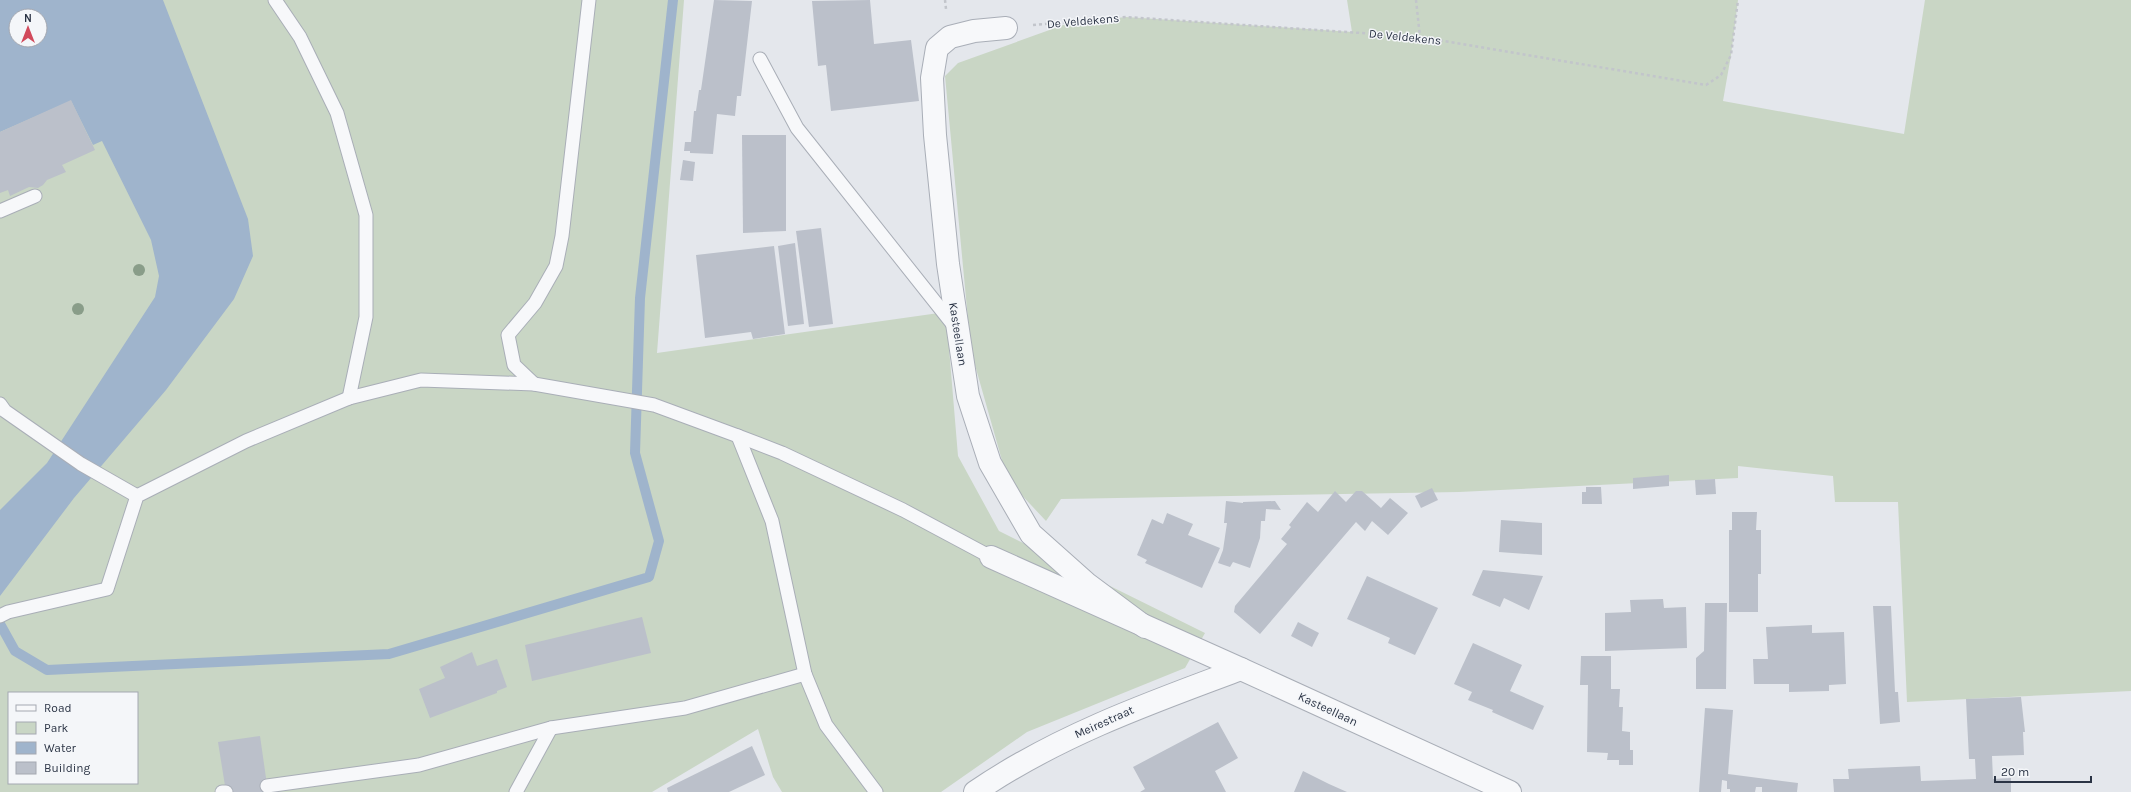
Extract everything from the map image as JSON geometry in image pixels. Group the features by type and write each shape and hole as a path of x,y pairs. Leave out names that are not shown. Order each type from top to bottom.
{"street":[{"name":"Kasteellaan","path":"1006,28 974,31 950,37 937,48 932,78 935,135 948,264 968,396 990,463 1031,534 1086,583 1145,626"},
{"name":"Kasteellaan","path":"991,557 1510,792"},
{"name":"Meirestraat","path":"975,792 1049,746 1134,708 1241,669"}],"lane":[{"path":"275,0 300,37 336,113 366,215 366,317 349,398"},
{"path":"534,384 514,364 508,335 535,303 556,266 562,236 589,0"},
{"path":"760,59 797,128 958,330"},
{"path":"0,211 35,196"},
{"path":"4,614 107,589 137,496 246,441 349,398 421,380 534,384 650,404 782,453 903,510 991,557"},
{"path":"0,404 5,411 81,464 137,496"},
{"path":"738,436 772,521 805,674 826,725 876,792"},
{"path":"267,786 419,765 552,728 685,708 805,674"},
{"path":"516,792 552,728"}],"path":[{"path":"1416,0 1420,37"},
{"name":"De Veldekens","path":"1006,28 1126,17 1420,37 1706,85 1721,75 1732,55 1738,0"}],"green space":[{"path":"0,0 684,0 657,353 946,312 958,456 999,531 1205,633 1185,668 1027,732 941,792 782,792 773,777 758,729 652,792 0,792"},
{"path":"1347,0 1738,0 1723,101 1904,134 1925,0 2131,0 2131,691 1907,702 1898,502 1835,502 1833,476 1738,466 1738,478 1459,492 1061,499 1046,521 1016,489 1003,464 971,351 945,76 958,63 1069,23 1126,17 1352,32"}],"water":[{"path":"0,0 163,0 248,219 253,256 234,299 166,390 74,498 0,596 0,510 47,463 155,297 159,276 151,240 102,141 93,145 71,101 0,132"}],"building":[{"path":"714,0 752,1 741,96 737,96 735,116 717,114 713,154 690,153 690,151 684,151 685,142 691,142 694,111 696,111 699,90 701,90"},
{"path":"870,0 874,44 911,40 919,101 831,111 826,65 818,66 812,1"},
{"path":"71,100 95,150 62,165 66,172 47,180 38,188 29,187 10,196 8,190 0,193 0,132"},
{"path":"742,135 786,135 786,231 743,233"},
{"path":"683,160 695,162 693,181 680,180"},
{"path":"821,228 833,324 809,327 796,231"},
{"path":"795,243 804,324 788,326 778,246"},
{"path":"774,246 785,334 753,339 751,332 705,338 696,255"},
{"path":"1669,475 1669,486 1633,489 1633,478"},
{"path":"1715,479 1716,494 1696,495 1695,480"},
{"path":"1586,487 1601,487 1602,504 1582,504 1582,492 1586,492"},
{"path":"1432,488 1438,500 1421,508 1415,496"},
{"path":"1335,491 1346,502 1356,491 1362,491 1381,508 1390,498 1408,513 1388,535 1372,521 1365,531 1356,522 1260,634 1234,612 1235,606 1287,544 1281,539 1291,527 1289,525 1307,502 1318,512"},
{"path":"1226,501 1243,503 1275,501 1281,510 1266,509 1265,521 1261,521 1260,538 1250,568 1233,562 1230,567 1218,563 1223,550 1227,523 1224,523"},
{"path":"1732,512 1757,512 1756,530 1761,530 1761,574 1758,574 1758,612 1729,612 1729,530 1732,530"},
{"path":"1167,513 1193,524 1188,535 1220,548 1202,588 1145,563 1147,560 1137,555 1152,519 1163,524"},
{"path":"1501,520 1542,523 1542,555 1499,552"},
{"path":"1483,570 1543,576 1529,610 1504,598 1500,607 1472,595"},
{"path":"1367,576 1438,608 1415,655 1388,643 1390,638 1347,619"},
{"path":"1663,599 1664,608 1686,607 1687,648 1605,651 1605,613 1631,612 1630,600"},
{"path":"1705,603 1727,603 1726,689 1696,689 1696,658 1704,651"},
{"path":"1873,606 1891,606 1895,692 1898,692 1900,722 1880,724"},
{"path":"642,617 651,653 532,681 525,645"},
{"path":"1298,622 1319,633 1312,647 1291,636"},
{"path":"1812,625 1812,633 1844,632 1846,684 1829,685 1829,691 1789,692 1789,684 1754,684 1753,659 1768,659 1766,627"},
{"path":"1473,643 1522,665 1510,691 1544,706 1533,730 1492,712 1493,710 1468,700 1472,692 1454,684"},
{"path":"472,652 477,666 497,659 507,687 497,691 497,693 430,718 419,689 445,678 440,667"},
{"path":"1581,656 1611,656 1611,689 1620,689 1619,707 1623,707 1622,731 1630,732 1630,750 1633,750 1633,765 1619,765 1619,760 1607,760 1608,753 1587,752 1588,685 1580,685"},
{"path":"2021,697 2025,732 2023,732 2024,755 1992,756 1993,779 2011,778 2011,792 1834,792 1833,779 1849,779 1848,769 1920,766 1921,781 1976,779 1975,759 1969,759 1966,699"},
{"path":"1705,708 1733,710 1728,774 1798,783 1797,792 1762,792 1762,787 1756,787 1755,792 1730,792 1730,789 1727,789 1727,781 1722,780 1721,792 1699,792"},
{"path":"1218,722 1238,758 1215,771 1226,792 1140,792 1145,789 1133,767"},
{"path":"260,736 268,792 226,792 218,742"},
{"path":"752,746 765,775 729,792 668,792 667,788"},
{"path":"1303,771 1329,784 1347,792 1294,792"}],"waterway":[{"path":"0,624 15,651 47,670 389,654 649,577 659,541 635,453 640,298 673,0"}]}
